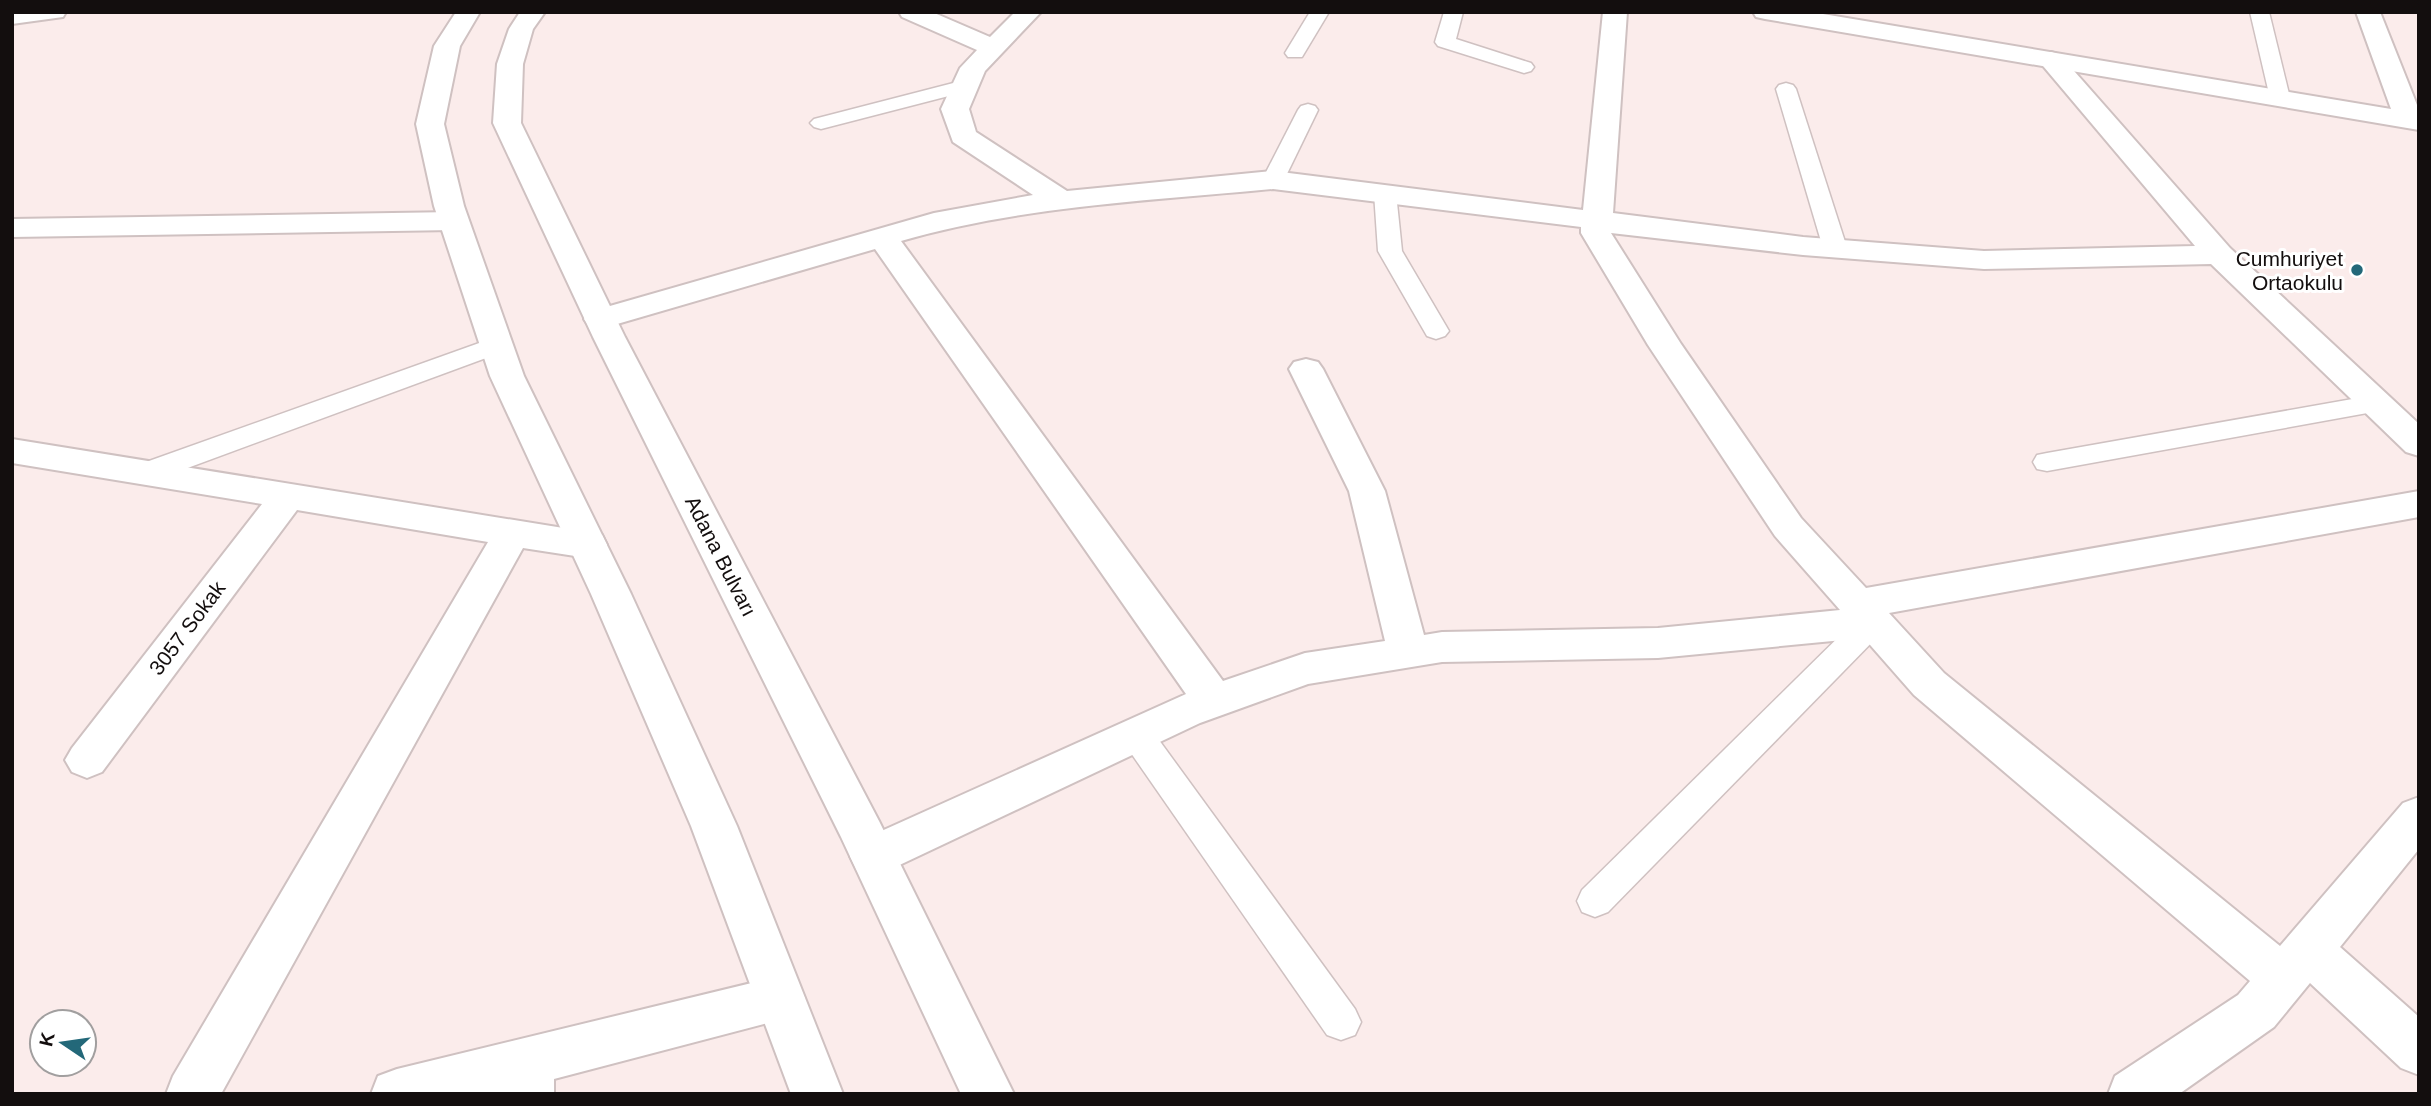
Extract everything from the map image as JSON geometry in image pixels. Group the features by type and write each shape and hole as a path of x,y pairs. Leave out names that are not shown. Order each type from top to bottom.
{"street":[{"path":"12,17 54,12"},
{"path":"468,12 447,46 430,124 454,221 507,376 588,544 714,825 817,1094"},
{"name":"Adana Bulvarı","path":"533,12 521,29 510,64 507,123 600,318 873,856 988,1094"},
{"path":"911,12 992,47"},
{"path":"1029,12 973,68 955,108 963,136 1061,200"},
{"path":"1615,12 1596,233 1665,345 1788,527 1928,684 2295,963 2419,1051"},
{"path":"1765,12 2414,121"},
{"path":"2368,12 2414,121"},
{"path":"2050,60 2219,255 2419,444"},
{"path":"600,318 945,219 1061,200 1273,180 1835,248 1984,260 2219,255"},
{"path":"12,228 454,221"},
{"path":"882,237 1214,701"},
{"path":"1306,369 1367,492 1408,653"},
{"path":"12,451 588,544"},
{"name":"3057 Sokak","path":"87,760 288,496"},
{"path":"873,856 1185,710 1306,669 1442,647 1658,643 1865,613 2419,504"},
{"path":"192,1094 512,533"},
{"path":"2134,1094 2256,1011 2419,816"},
{"path":"397,1094 528,1078 780,999"}],"lane":[{"path":"1295,53 1320,12"},
{"path":"1454,12 1445,42 1524,67"},
{"path":"2259,12 2280,98"},
{"path":"821,123 965,86"},
{"path":"1786,89 1835,248"},
{"path":"1273,180 1308,110"},
{"path":"1385,193 1390,251 1436,331"},
{"path":"145,473 496,345"},
{"path":"2047,463 2375,404"},
{"path":"1595,901 1865,613"},
{"path":"1136,734 1341,1022"}],"place":[{"name":"Cumhuriyet Ortaokulu","path":"2357,270"}]}
